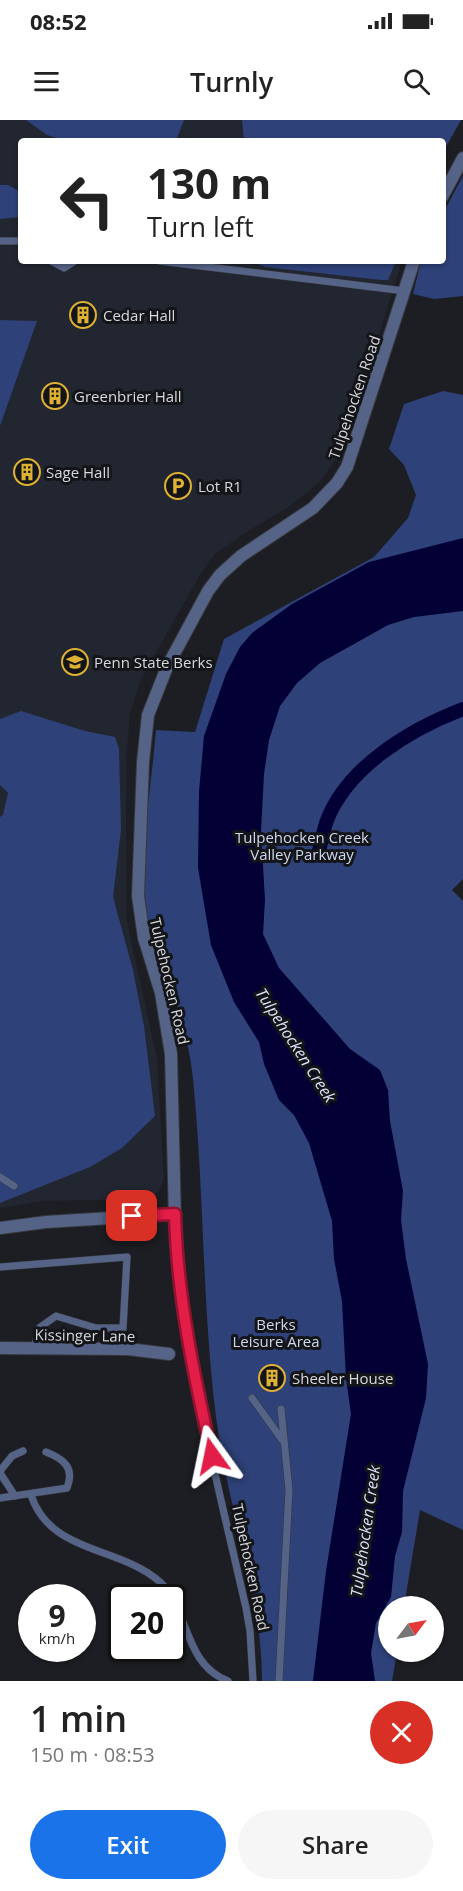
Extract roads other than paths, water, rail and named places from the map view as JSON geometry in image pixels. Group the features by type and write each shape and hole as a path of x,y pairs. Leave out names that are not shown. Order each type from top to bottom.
{"street":[{"path":"446,190 463,158"},
{"name":"Tulpehocken Road","path":"175,1217 171,1054 161,993 144,938 138,896 143,762 148,715 167,668 208,591 220,575 241,556 313,507 337,483 347,467 354,452 413,264"},
{"path":"0,1228 46,1222 175,1217"},
{"name":"Kissinger Lane","path":"0,1348 128,1349 169,1354"}],"lane":[{"path":"0,241 18,241"},
{"path":"57,264 64,268 70,264"},
{"path":"184,264 405,291"},
{"path":"0,1177 14,1186"},
{"name":"Tulpehocken Road","path":"175,1217 178,1282 192,1368 246,1608 253,1681"},
{"path":"0,1268 127,1257 123,1328 96,1328 56,1316 39,1328 34,1350"},
{"path":"252,1398 284,1443"},
{"path":"279,1681 289,1490 281,1409"},
{"path":"15,1496 0,1472 12,1456 23,1451"},
{"path":"0,1498 67,1488 72,1476 60,1458 46,1452"},
{"path":"31,1495 40,1516 58,1533 91,1550 143,1569 159,1581 170,1592 193,1647 210,1669 228,1681"},
{"path":"248,1681 253,1681"}],"water":[{"name":"Tulpehocken Creek","path":"463,538 463,611 414,617 388,625 320,663 297,683 280,706 269,740 264,774 261,831 265,900 263,934 279,968 350,1049 380,1070 388,1090 390,1121 403,1191 401,1220 406,1259 428,1364 426,1398 403,1491 402,1532 395,1556 391,1596 378,1596 378,1620 371,1653 375,1681 313,1681 326,1571 351,1414 346,1378 342,1301 334,1259 332,1221 309,1143 294,1115 279,1100 264,1064 259,1042 234,1002 211,945 198,868 199,792 204,736 226,674 240,647 252,633 292,604 369,562"}],"waterway":[{"path":"318,854 326,823 335,803 364,768 383,752 422,727 463,709"}],"place":[{"name":"Cedar Hall","path":"83,315"},
{"name":"Greenbrier Hall","path":"55,396"},
{"name":"Sage Hall","path":"27,472"},
{"name":"Lot R1","path":"178,486"},
{"name":"Penn State Berks","path":"75,662"},
{"name":"Sheeler House","path":"272,1378"}],"park label":[{"name":"Tulpehocken Creek Valley Parkway","path":"302,846"},
{"name":"Berks Leisure Area","path":"276,1332"}]}
